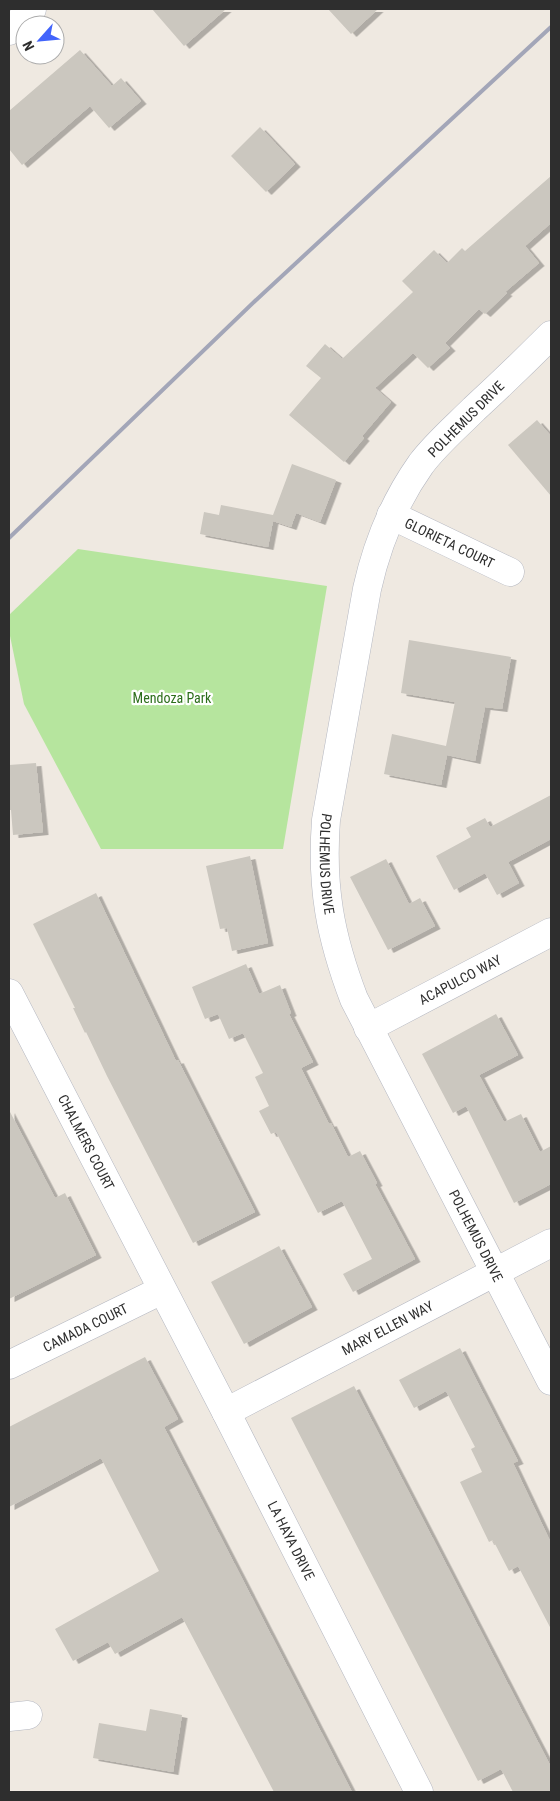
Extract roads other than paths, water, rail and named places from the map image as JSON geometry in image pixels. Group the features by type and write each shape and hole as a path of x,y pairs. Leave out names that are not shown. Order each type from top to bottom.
{"street":[{"path":"9,31 32,9"},
{"name":"POLHEMUS DRIVE","path":"551,335 442,440 422,463 390,515 374,558 367,589 326,820 324,850 328,911 343,971 368,1028 551,1382"},
{"name":"GLORIETA COURT","path":"390,515 510,572"},
{"name":"ACAPULCO WAY","path":"368,1028 551,932"},
{"name":"CHALMERS COURT","path":"9,994 162,1290"},
{"name":"MARY ELLEN WAY","path":"226,1412 551,1243"},
{"name":"CAMADA COURT","path":"9,1365 162,1290"},
{"name":"LA HAYA DRIVE","path":"162,1290 419,1792"}],"railway":[{"path":"9,538 255,301 551,27"}],"park label":[{"name":"Mendoza Park","path":"172,698"}]}
